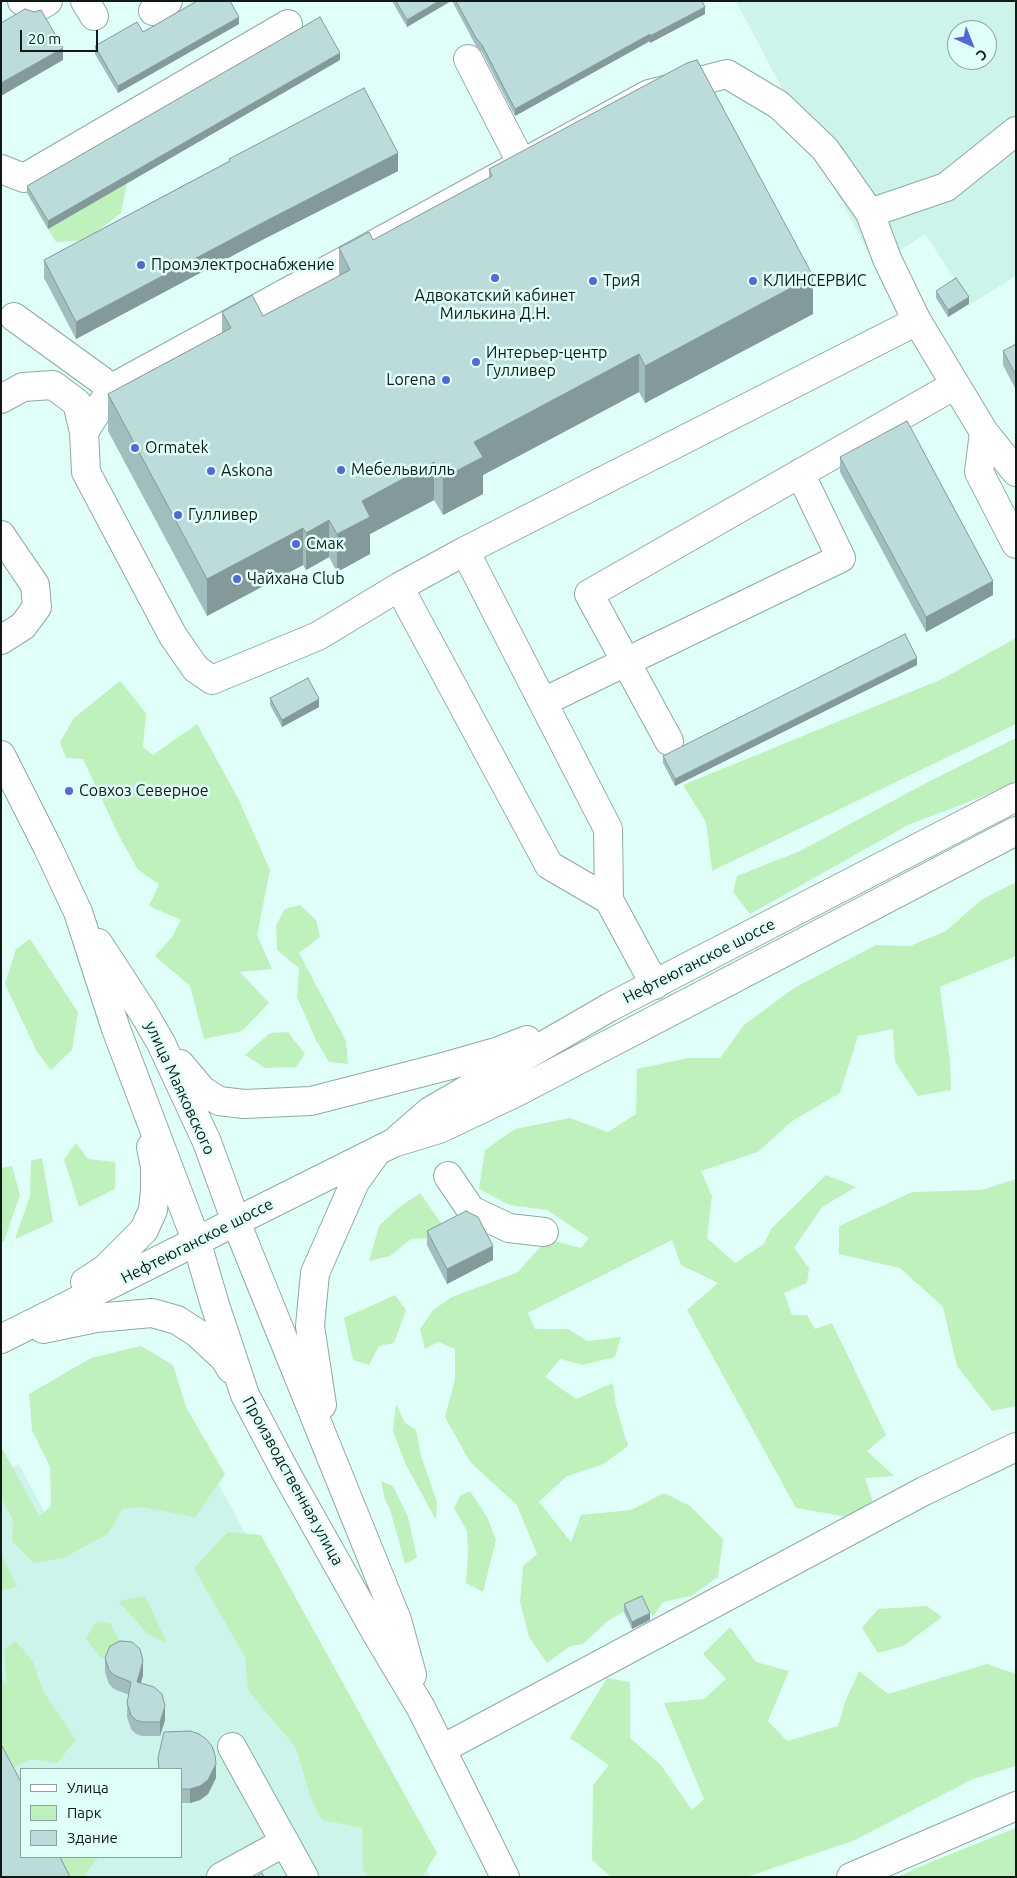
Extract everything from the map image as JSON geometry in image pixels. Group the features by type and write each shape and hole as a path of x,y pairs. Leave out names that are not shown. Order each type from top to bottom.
{"main road":[{"path":"1,6 11,1"},
{"path":"22,1 35,9 48,1"},
{"path":"1,169 24,178 288,24"},
{"path":"468,59 522,164"},
{"path":"84,432 112,388 649,94 727,74 779,105 825,149 870,213 887,260 917,321 984,432 1016,472"},
{"path":"870,213 946,187 1016,131"},
{"path":"14,317 112,388"},
{"path":"1,399 22,388 53,385 77,403 84,432 86,472 173,636 196,670 212,680 318,636 398,587 465,551 917,321"},
{"path":"669,741 589,594 955,385"},
{"path":"984,432 979,472 1016,544"},
{"path":"543,702 841,558 800,473"},
{"path":"1,535 35,585 37,607 23,626 1,640"},
{"path":"465,551 608,829 609,900 655,985"},
{"path":"398,587 549,865 609,900"},
{"name":"улица Маяковского","path":"1,755 78,912 116,1029 143,1102 168,1161 196,1240"},
{"name":"Нефтеюганское шоссе","path":"386,1147 430,1111 610,1007 1016,796"},
{"name":"Нефтеюганское шоссе","path":"2,1339 196,1240 386,1147 439,1129 517,1092 1016,831"},
{"name":"улица Маяковского","path":"78,912 161,1043 207,1142 236,1222"},
{"path":"161,1043 202,1090 219,1101 244,1104 311,1101 496,1052 610,1007"},
{"path":"2,1339 105,1269 144,1230 153,1210 155,1175 143,1102"},
{"path":"329,1451 310,1326 315,1273 355,1182 386,1147"},
{"path":"448,1176 471,1210 509,1228 544,1232"},
{"name":"Производственная улица","path":"236,1222 397,1620 421,1708"},
{"name":"Производственная улица","path":"196,1240 214,1305 245,1395 285,1471 421,1708 506,1877"},
{"path":"2,1339 96,1318 152,1313 177,1320 197,1333 224,1358 245,1395"},
{"path":"442,1749 919,1494 1016,1447"},
{"path":"232,1747 304,1877"},
{"path":"851,1877 1016,1806"},
{"path":"221,1877 285,1842"}],"shaded area":[{"path":"736,1 1016,1 1016,276 971,304 925,234 875,265"},
{"path":"170,1394 431,1877 1,1877 1,1473 19,1464 51,1525"}],"green space":[{"path":"127,183 121,213 86,240 56,242 48,229"},
{"path":"1016,638 1016,724 712,871 706,822 683,785 942,679"},
{"path":"120,681 146,713 143,747 153,755 197,724 238,798 270,870 257,935 272,969 240,972 269,1003 242,1031 204,1039 190,986 155,956 172,937 181,920 149,906 159,884 138,870 118,834 83,759 66,758 60,742 74,718"},
{"path":"1016,738 1016,780 1002,789 908,825 750,914 733,892 737,876 800,851 926,783"},
{"path":"1016,882 1016,956 940,987 950,1061 951,1090 918,1096 895,1062 893,1029 858,1036 840,1093 792,1121 758,1152 701,1171 712,1196 707,1238 735,1263 764,1244 771,1229 826,1175 856,1187 822,1207 794,1248 809,1268 807,1283 784,1293 792,1315 807,1315 815,1329 832,1323 886,1435 867,1451 894,1476 865,1478 873,1502 853,1518 796,1508 687,1310 718,1283 681,1265 672,1240 528,1313 535,1329 568,1329 587,1341 621,1337 615,1357 582,1365 560,1359 545,1377 576,1399 613,1383 616,1406 628,1446 602,1465 567,1476 539,1502 571,1542 581,1515 631,1510 664,1493 690,1506 723,1539 718,1577 691,1596 663,1602 653,1616 642,1603 624,1612 609,1620 583,1644 570,1646 547,1663 529,1637 520,1602 523,1566 537,1554 517,1505 470,1462 445,1417 455,1379 455,1349 438,1342 425,1349 420,1329 433,1310 452,1297 518,1272 547,1239 581,1248 589,1238 547,1210 510,1205 479,1189 485,1150 515,1129 570,1118 608,1132 636,1114 637,1069 688,1058 720,1058 744,1025 794,988 876,945 910,946 946,931 981,900"},
{"path":"300,905 316,920 320,937 299,953 346,1041 348,1064 329,1062 316,1040 297,997 299,968 277,950 276,925 285,909"},
{"path":"30,939 78,1012 72,1050 51,1070 37,1052 5,984 16,949"},
{"path":"288,1032 305,1054 296,1067 265,1068 245,1055 270,1033"},
{"path":"76,1143 88,1159 115,1162 115,1189 79,1207 64,1159"},
{"path":"42,1158 53,1222 15,1239 30,1196 31,1161"},
{"path":"12,1166 20,1195 4,1241 1,1243 1,1168"},
{"path":"1016,1179 1016,1406 992,1411 957,1366 943,1307 900,1268 839,1254 839,1226 912,1192 981,1190"},
{"path":"420,1193 441,1223 430,1238 411,1239 390,1256 369,1261 379,1226 398,1208"},
{"path":"395,1295 406,1310 394,1343 379,1346 369,1365 353,1360 344,1318"},
{"path":"141,1346 173,1365 186,1407 225,1474 195,1517 141,1507 122,1509 108,1534 63,1558 34,1563 12,1541 13,1520 1,1498 1,1446 39,1516 51,1506 50,1467 32,1430 29,1394 91,1358"},
{"path":"396,1404 405,1423 416,1430 421,1456 437,1502 436,1520 405,1463 393,1431"},
{"path":"381,1481 393,1486 408,1517 417,1558 405,1564 390,1509 385,1500"},
{"path":"470,1491 487,1517 496,1540 483,1592 466,1583 467,1531 454,1508 460,1496"},
{"path":"228,1532 261,1535 437,1853 422,1877 369,1877 363,1870 362,1828 322,1820 311,1799 296,1748 248,1690 245,1657 194,1568"},
{"path":"1,1554 17,1586 1,1591"},
{"path":"145,1596 167,1643 149,1635 118,1601"},
{"path":"927,1606 942,1617 903,1646 878,1653 862,1628 878,1609"},
{"path":"97,1621 111,1624 122,1647 101,1659 86,1638"},
{"path":"730,1627 756,1662 789,1671 768,1721 787,1741 838,1726 846,1700 859,1671 888,1694 987,1664 1016,1674 1016,1766 973,1779 855,1840 747,1877 611,1877 592,1860 593,1785 609,1765 570,1738 607,1678 630,1682 630,1738 660,1764 692,1810 704,1799 664,1703 704,1699 726,1679 703,1654"},
{"path":"16,1641 33,1662 43,1691 76,1740 57,1763 30,1759 9,1771 1,1756 1,1679 7,1685 4,1649"},
{"path":"1016,1828 1016,1877 897,1877 926,1864"},
{"path":"54,1858 98,1858 83,1877 64,1877"}],"building":[{"path":"197,1 230,1 239,17 118,86 95,46 137,22 143,32"},
{"path":"396,1 439,1 407,20"},
{"path":"456,1 702,1 705,7 650,36 650,34 515,109 482,45 476,38"},
{"path":"25,9 34,12 41,10 63,48 1,83 1,23"},
{"path":"320,17 340,53 48,221 27,186"},
{"name":"Интерьер-центр Гулливер","path":"697,60 813,276 645,366 639,354 474,442 483,457 443,478 434,462 362,501 370,517 337,534 329,520 306,533 303,528 207,579 108,394 231,328 222,312 252,295 263,316 350,270 339,248 369,232 373,240 492,176 489,169 687,63"},
{"path":"364,88 398,153 76,322 44,260"},
{"path":"956,278 969,297 948,310 936,291"},
{"path":"1016,344 1016,375 1003,351"},
{"path":"907,421 993,581 926,617 840,457"},
{"path":"905,634 917,658 675,779 663,756"},
{"path":"308,678 319,699 282,720 270,698"},
{"path":"466,1211 478,1217 493,1246 447,1269 427,1231"},
{"path":"642,1596 650,1613 632,1622 624,1604"},
{"path":"120,1641 132,1642 140,1649 143,1661 137,1682 154,1687 162,1694 165,1706 160,1722 142,1722 136,1720 131,1715 127,1703 131,1682 114,1675 109,1670 105,1658 110,1646"},
{"path":"190,1731 206,1739 212,1746 216,1764 208,1780 200,1786 182,1789 182,1768 159,1768 158,1758 164,1732"},
{"path":"1,1744 20,1780 20,1858 60,1858 70,1877 1,1877"},
{"path":"262,1873 264,1877 256,1877"}],"place":[{"name":"Промэлектроснабжение","path":"141,265"},
{"name":"Адвокатский кабинет Милькина Д.Н.","path":"495,278"},
{"name":"ТриЯ","path":"593,281"},
{"name":"КЛИНСЕРВИС","path":"753,281"},
{"name":"Интерьер-центр Гулливер","path":"476,362"},
{"name":"Lorena","path":"446,380"},
{"name":"Ormatek","path":"135,448"},
{"name":"Мебельвилль","path":"341,470"},
{"name":"Askona","path":"211,471"},
{"name":"Гулливер","path":"178,515"},
{"name":"Смак","path":"296,544"},
{"name":"Чайхана Club","path":"237,579"},
{"name":"Совхоз Северное","path":"69,791"}]}
